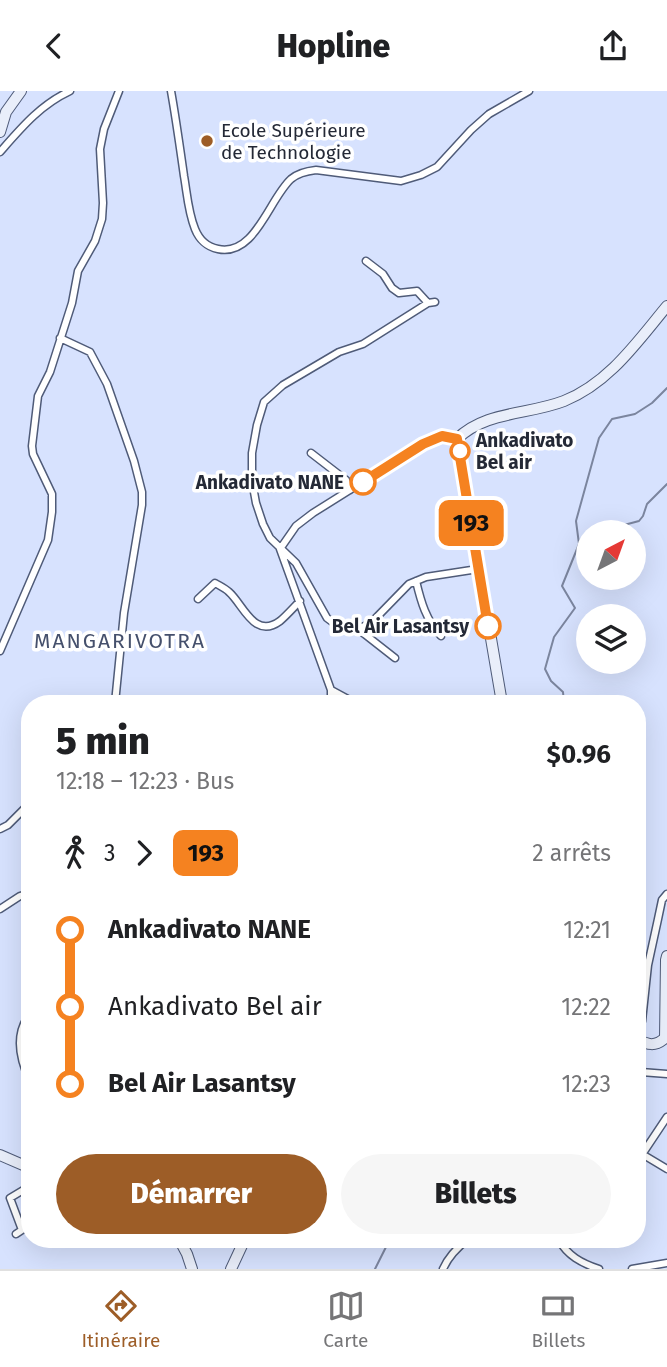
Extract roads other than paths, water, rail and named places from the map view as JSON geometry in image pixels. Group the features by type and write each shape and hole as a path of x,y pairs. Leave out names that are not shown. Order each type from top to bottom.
{"main road":[{"path":"0,131 6,112 21,91"},
{"path":"501,695 457,439 476,424 489,419 550,406 577,395 610,372 667,306"},
{"path":"646,1044 656,1044 665,1038 667,955"},
{"path":"0,1155 21,1164"},
{"path":"184,1248 192,1269"},
{"path":"231,1269 241,1248"}],"street":[{"path":"0,152 35,114 70,91"},
{"path":"0,651 48,540 52,495 32,446 38,396 50,372 72,303 78,271 95,241 102,219 100,149 104,129 119,91"},
{"path":"171,91 195,230 207,245 224,250 244,244 290,180 302,172 316,170 401,181 421,175 437,167 489,114 528,91"},
{"path":"366,261 383,274 392,288 399,293 417,291 431,303 363,344 339,352 283,384 264,402 252,453 252,481 263,524 270,538 296,563 327,618 339,627 351,631 370,624 409,584 426,577 478,569"},
{"path":"60,338 90,352 111,397 142,492 124,613 116,695"},
{"path":"280,549 296,526 313,513 423,444 442,436 457,439"},
{"path":"311,453 346,480 350,490"},
{"path":"280,549 331,695"},
{"path":"416,581 425,613 432,627 441,636"},
{"path":"198,599 215,583 231,593 245,614 260,625 272,625 279,621 300,601"},
{"path":"358,629 395,658"},
{"path":"331,690 340,695"},
{"path":"0,829 21,812"},
{"path":"646,984 648,965 667,894"},
{"path":"0,909 21,896"},
{"path":"21,1032 21,1055"},
{"path":"646,1072 667,1074"},
{"path":"646,1144 667,1117"},
{"path":"646,1156 667,1169"},
{"path":"21,1191 10,1198 21,1227"},
{"path":"16,1234 21,1231"},
{"path":"454,1269 444,1267 457,1248"},
{"path":"564,1248 581,1263 599,1269"},
{"path":"632,1269 667,1263"}],"waterway":[{"path":"563,695 545,669 554,637 575,608 562,586 579,544 576,521 599,438 612,419 635,414 652,403 667,388"},
{"path":"640,520 647,504 667,484"},
{"path":"375,1269 386,1248"}],"place":[{"name":"Ecole Supérieure de Technologie","path":"207,141"},
{"name":"Ankadivato Bel air","path":"460,451"},
{"name":"Ankadivato NANE","path":"363,482"},
{"name":"Bel Air Lasantsy","path":"488,626"}],"district":[{"name":"MANGARIVOTRA","path":"120,641"}]}
